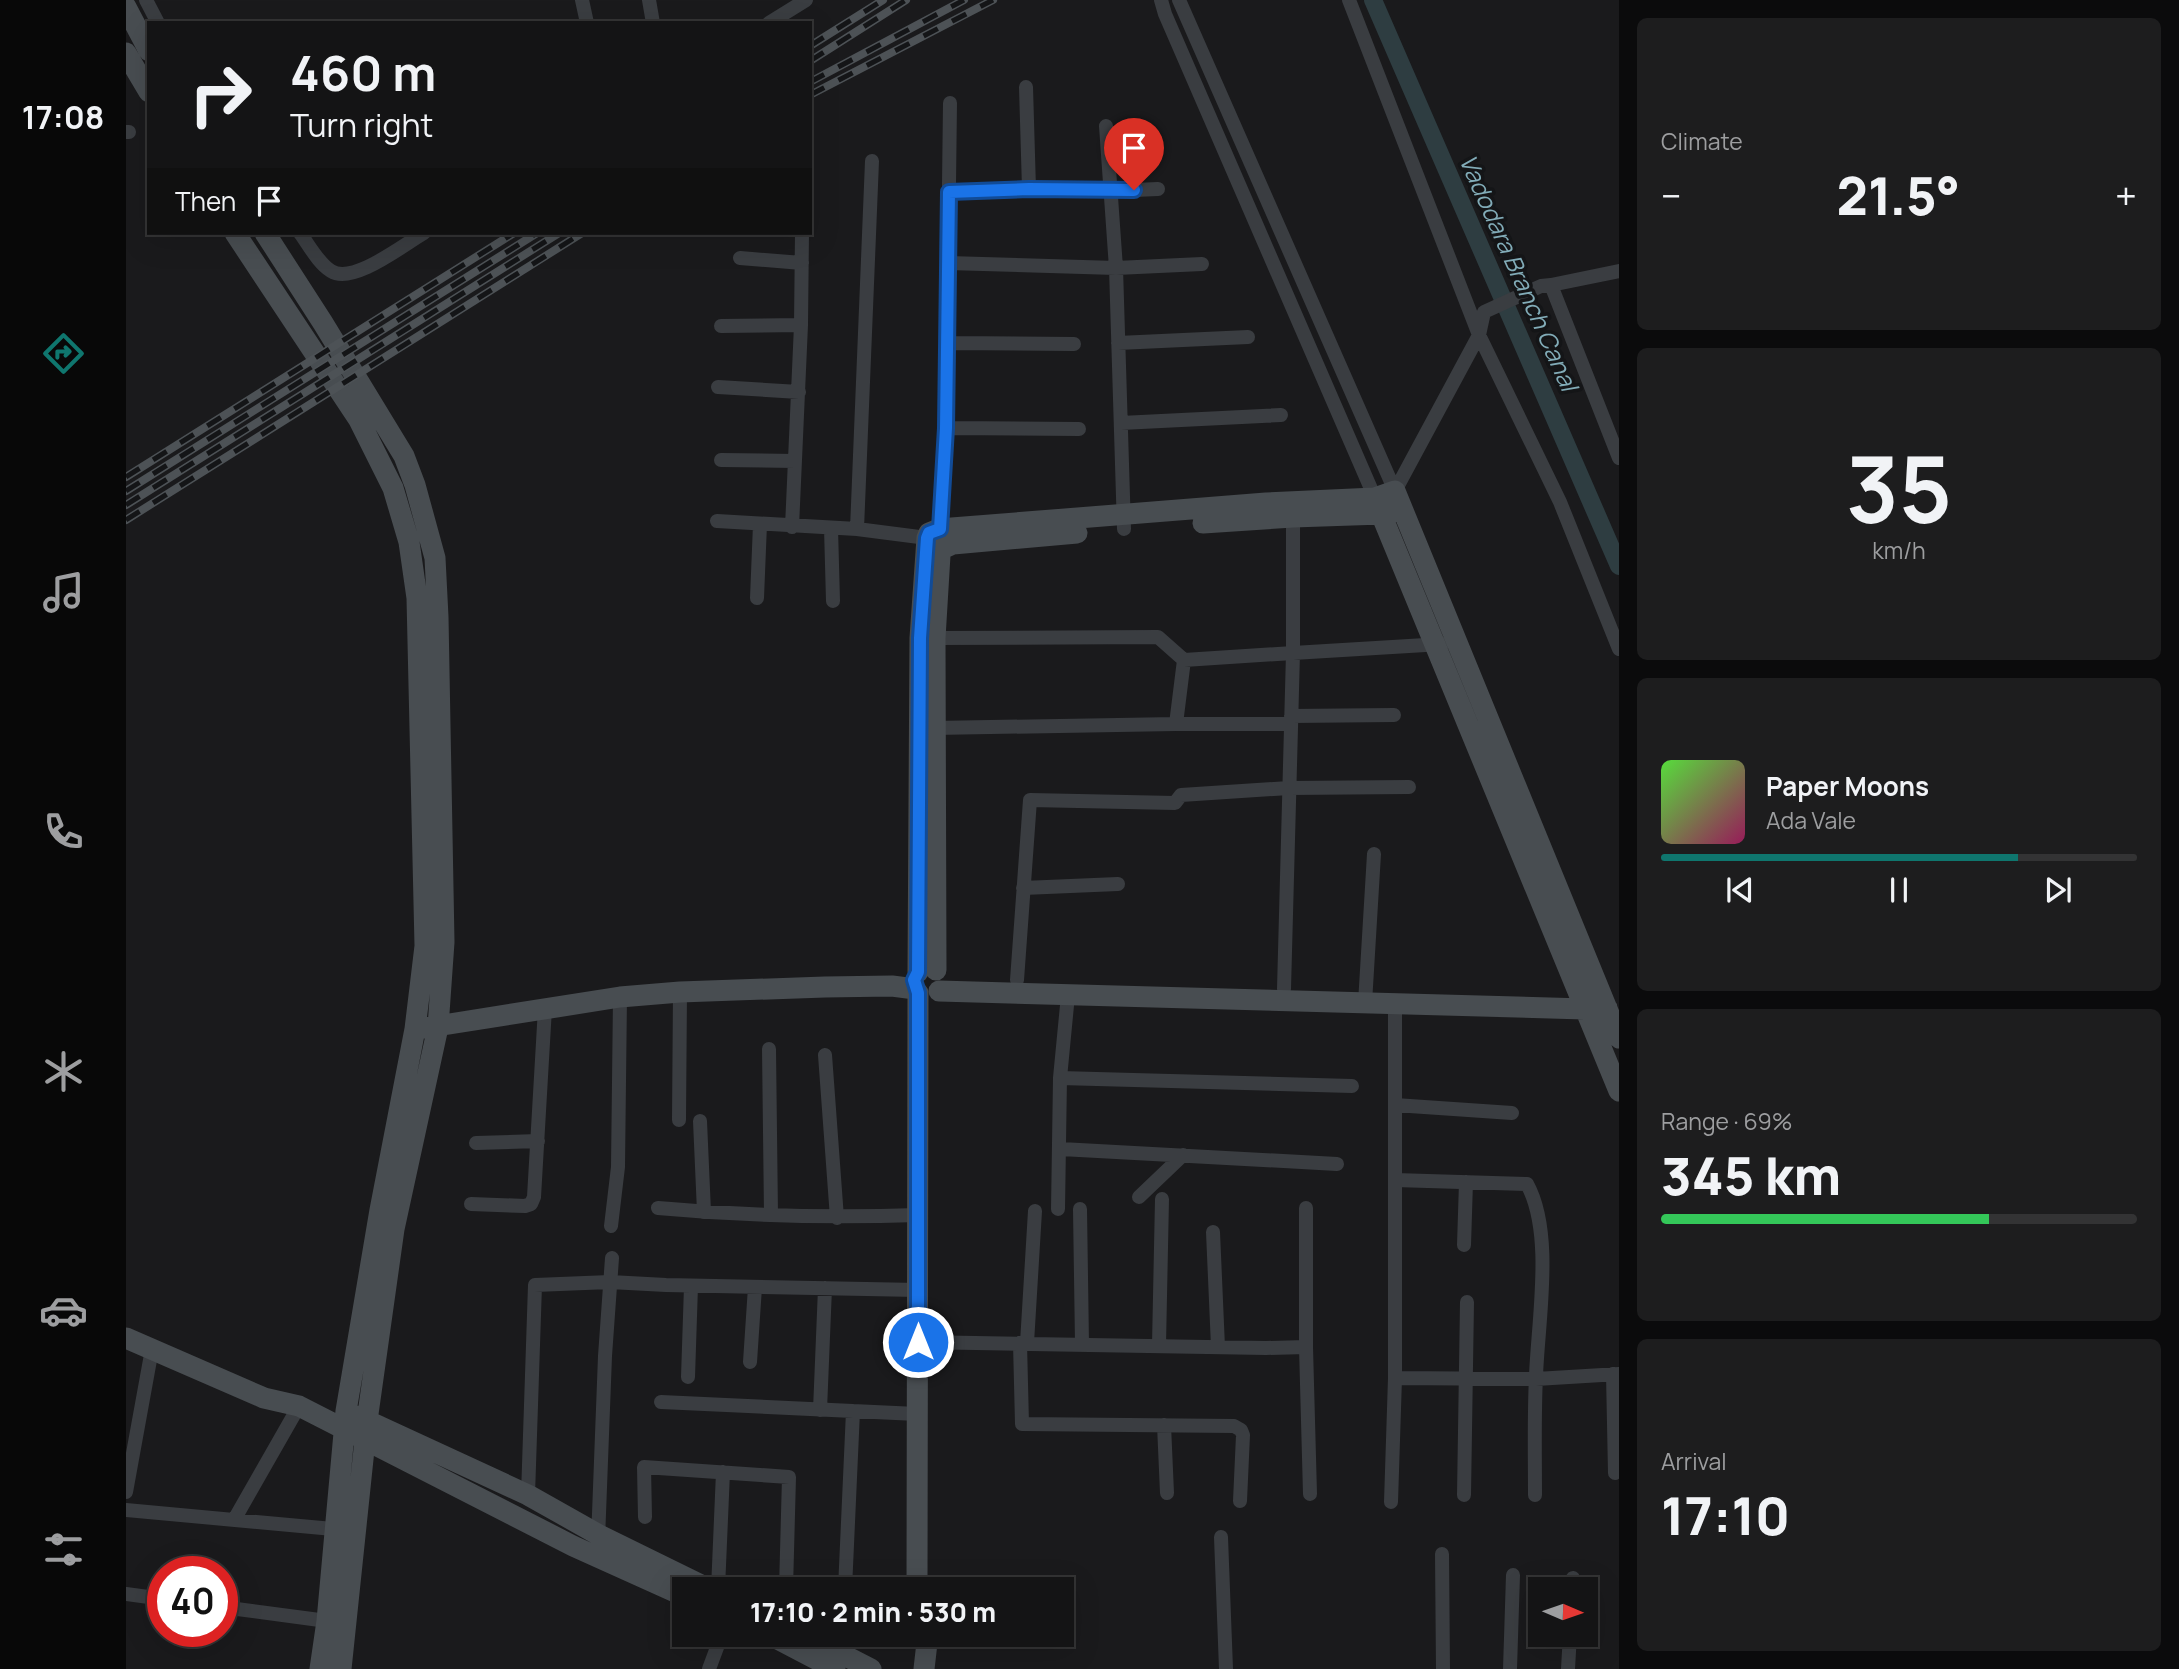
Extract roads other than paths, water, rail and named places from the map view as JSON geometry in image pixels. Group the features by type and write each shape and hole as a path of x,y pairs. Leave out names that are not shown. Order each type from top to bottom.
{"street":[{"path":"146,0 157,21"},
{"path":"582,0 587,21"},
{"path":"649,0 653,21"},
{"path":"772,21 806,0"},
{"path":"1161,0 1165,14 1389,503"},
{"path":"1179,0 1594,1003 1619,1091"},
{"path":"1349,0 1479,335 1560,502 1619,649"},
{"path":"126,7 147,47"},
{"path":"126,53 147,89"},
{"path":"1026,88 1029,189"},
{"path":"930,1577 924,1342 927,983 920,638 938,538 946,428 950,103"},
{"path":"1105,126 1116,268 1124,522"},
{"path":"857,529 872,161"},
{"path":"949,192 1158,189"},
{"path":"236,235 359,420 393,488 410,542 417,598 438,1027 394,1229 366,1430 327,1621 320,1669"},
{"path":"266,235 404,456 426,521 435,558 438,617 435,944 415,1029 380,1210 346,1421 346,1530 341,1669"},
{"path":"302,235 326,267 343,275 363,270 421,235"},
{"path":"792,527 802,324 802,235"},
{"path":"740,258 802,263"},
{"path":"948,263 1116,268 1202,264"},
{"path":"1389,503 1479,335 1484,312 1546,285 1619,271"},
{"path":"1546,285 1619,458"},
{"path":"721,326 802,324"},
{"path":"1118,343 1248,337"},
{"path":"947,343 1074,344"},
{"path":"718,387 799,392"},
{"path":"1121,423 1281,415"},
{"path":"946,428 1079,429"},
{"path":"722,460 795,461"},
{"path":"717,521 857,529 938,538 1124,522 1291,502 1389,503"},
{"path":"1124,522 1293,517 1389,503"},
{"path":"1284,989 1293,653 1293,517"},
{"path":"757,598 760,524"},
{"path":"831,528 833,601"},
{"path":"917,1577 917,1414 924,1342 918,1290 918,1215 927,983 935,638 940,555 938,538"},
{"path":"935,638 1158,638 1184,660 1446,643"},
{"path":"1176,724 1184,660"},
{"path":"934,728 1176,724 1394,715"},
{"path":"1017,981 1030,800 1175,803 1181,795 1289,788 1409,787"},
{"path":"1365,997 1374,854"},
{"path":"1023,888 1118,884"},
{"path":"415,1029 620,997 680,992 1017,981 1284,989 1365,997 1395,1004 1594,1003"},
{"path":"927,983 1068,995 1365,997 1594,1003"},
{"path":"679,1120 680,992"},
{"path":"1058,1209 1060,1078 1068,995"},
{"path":"611,1226 618,1167 620,997"},
{"path":"1594,1003 1619,1038"},
{"path":"1391,1502 1395,1378 1395,1004"},
{"path":"471,1204 526,1206 531,1204 534,1197 545,1008"},
{"path":"769,1049 771,1215"},
{"path":"825,1055 837,1218"},
{"path":"1060,1078 1352,1086"},
{"path":"1395,1105 1513,1113"},
{"path":"700,1121 704,1212"},
{"path":"476,1143 538,1141"},
{"path":"1060,1149 1337,1164"},
{"path":"1139,1197 1184,1155"},
{"path":"1395,1180 1527,1184 1536,1199 1542,1253 1536,1379 1535,1496"},
{"path":"1464,1245 1466,1182"},
{"path":"1159,1345 1162,1199"},
{"path":"658,1208 837,1218 918,1215"},
{"path":"1306,1208 1310,1494"},
{"path":"1080,1209 1082,1343"},
{"path":"1035,1211 1024,1343 1022,1423 1234,1426 1241,1430 1243,1436 1240,1502"},
{"path":"1213,1232 1219,1347"},
{"path":"597,1545 612,1258"},
{"path":"528,1495 535,1285 611,1282 918,1290"},
{"path":"688,1377 691,1286"},
{"path":"750,1362 755,1287"},
{"path":"820,1410 825,1288"},
{"path":"1464,1495 1467,1302"},
{"path":"126,1338 264,1398 346,1421 366,1430 597,1545 672,1589"},
{"path":"924,1342 1306,1347"},
{"path":"126,1492 152,1349"},
{"path":"1395,1378 1536,1379 1616,1374 1615,1473"},
{"path":"661,1402 917,1414"},
{"path":"234,1520 304,1409"},
{"path":"846,1577 853,1411"},
{"path":"1164,1425 1167,1493"},
{"path":"366,1430 528,1495 597,1545 678,1577"},
{"path":"645,1517 644,1467 789,1477 786,1577"},
{"path":"719,1577 723,1472"},
{"path":"126,1510 346,1530"},
{"path":"1221,1537 1226,1669"},
{"path":"1442,1554 1443,1669"},
{"path":"1510,1669 1513,1575"},
{"path":"126,1594 147,1596"},
{"path":"238,1609 327,1621"},
{"path":"709,1669 717,1647"},
{"path":"912,1669 914,1647"},
{"path":"924,1669 927,1647"},
{"path":"1568,1669 1569,1647"},
{"path":"837,1651 871,1669"}],"waterway":[{"name":"Vadodara Branch Canal","path":"1373,0 1619,566"}],"railway":[{"path":"812,45 883,0"},
{"path":"812,60 906,0"},
{"path":"812,81 964,0"},
{"path":"812,94 993,0"},
{"path":"126,477 511,235"},
{"path":"126,491 534,235"},
{"path":"126,505 556,235"},
{"path":"126,520 579,235"}]}
